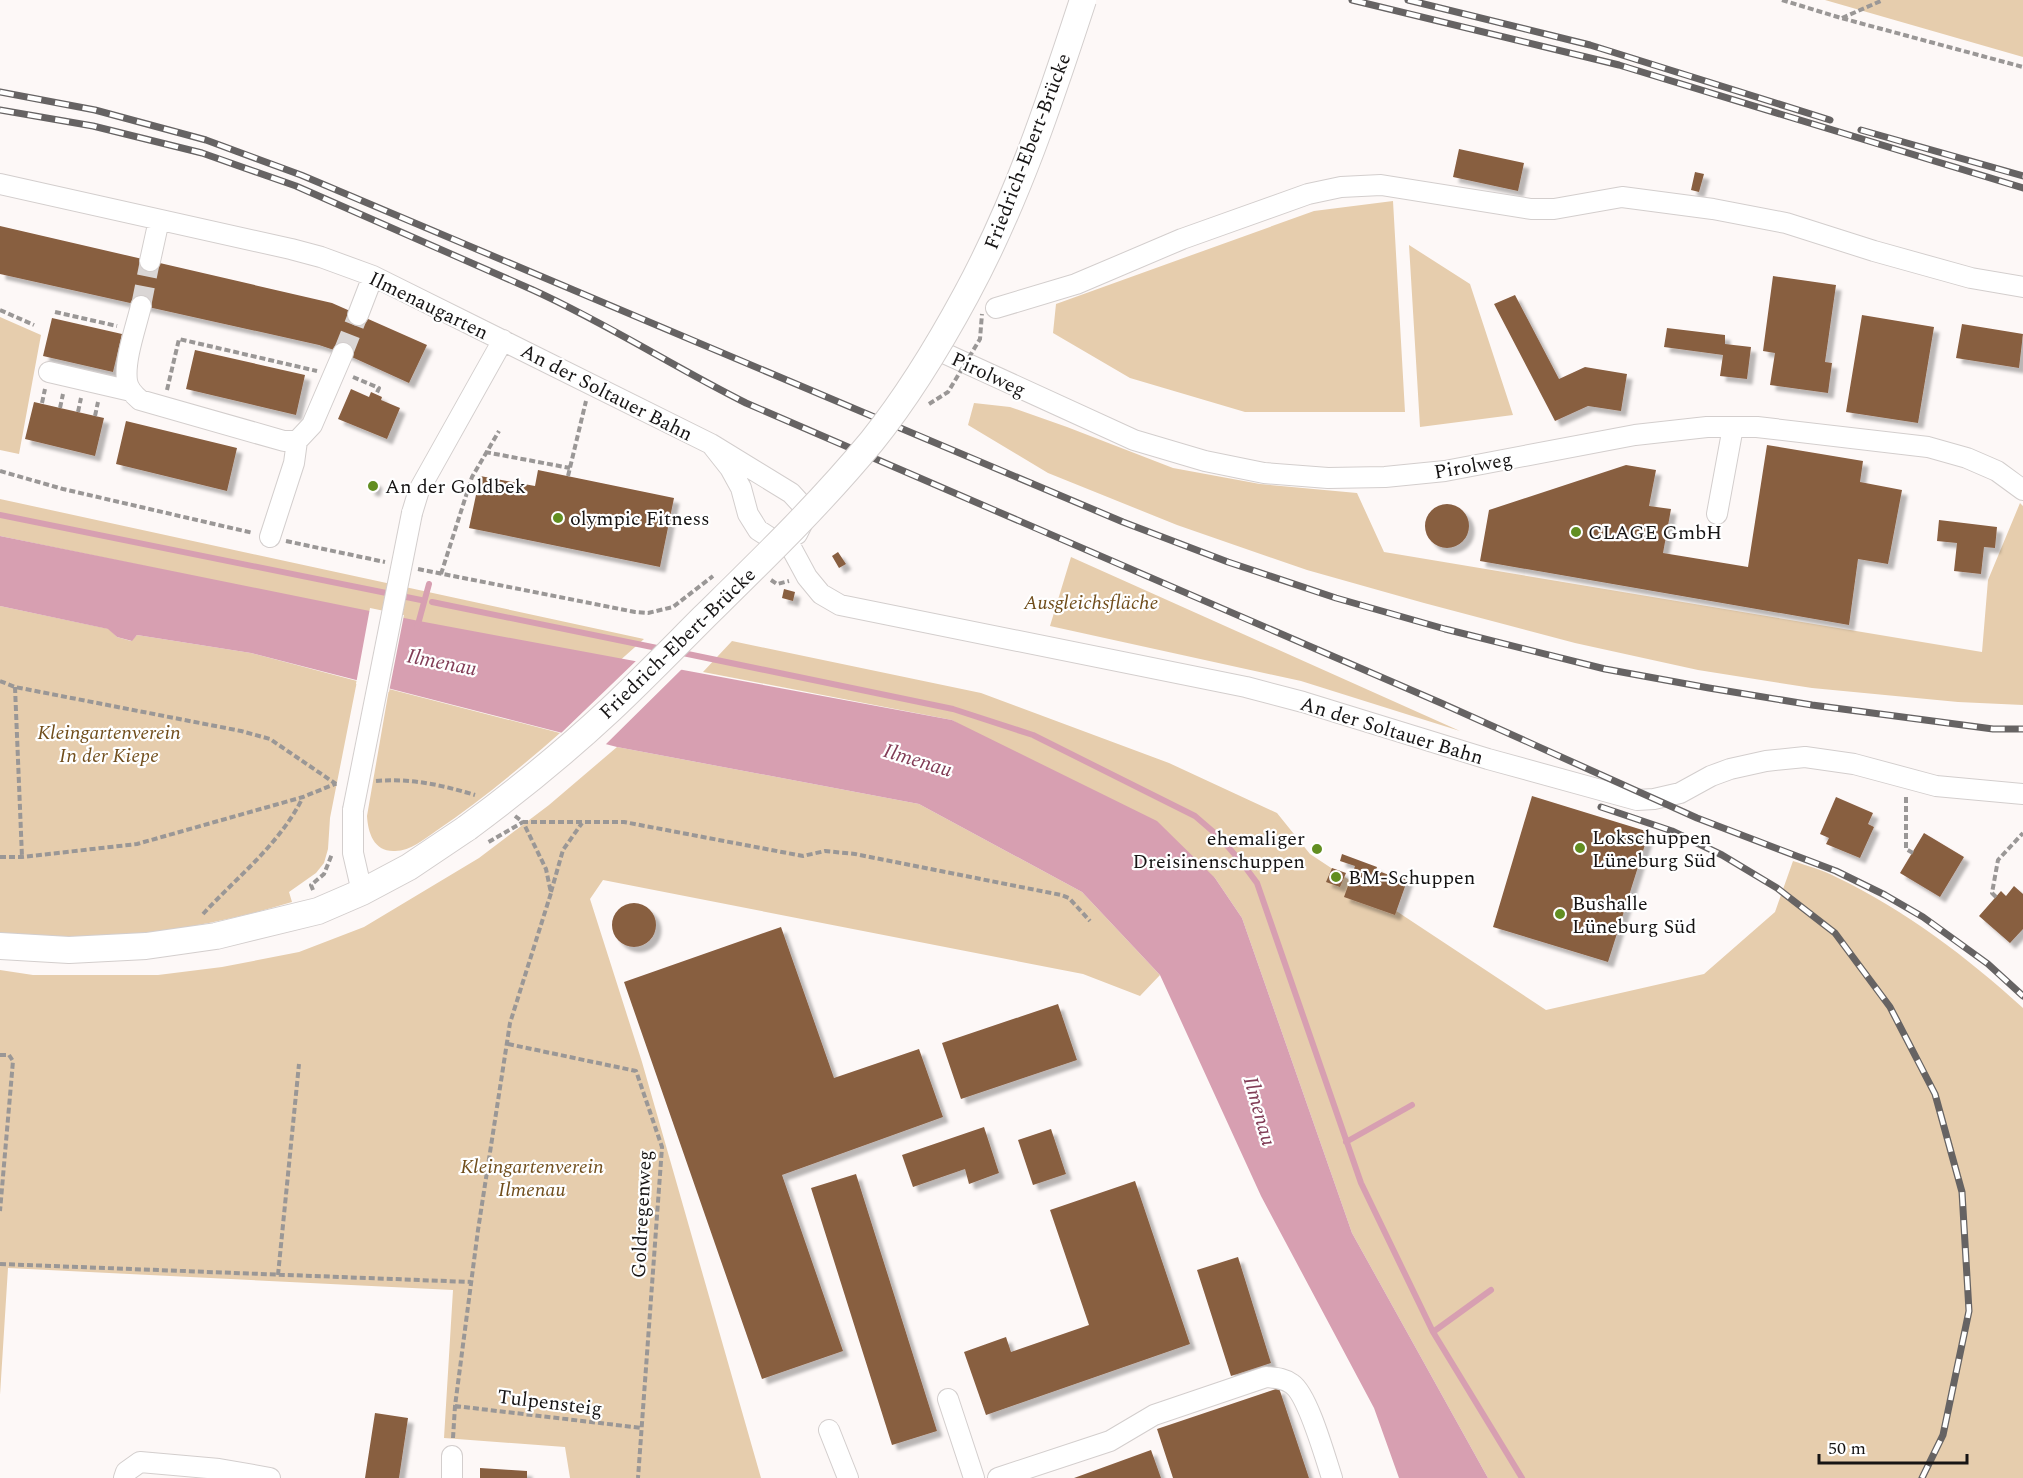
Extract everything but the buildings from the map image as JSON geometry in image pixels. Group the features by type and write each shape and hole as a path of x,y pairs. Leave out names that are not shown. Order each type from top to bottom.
{"main road":[{"name":"Friedrich-Ebert-Brücke","path":"0,946 69,950 146,946 216,936 318,911 476,836 536,774 610,710 803,520 873,440 934,349 971,285 997,232 1048,107 1083,0"}],"street":[{"name":"Ilmenaugarten","path":"0,184 291,249 330,260 373,276 503,340 419,490 412,513 353,810 352,853 362,892"},
{"path":"996,308 1076,284 1182,239 1308,194 1341,187 1381,185 1531,209 1554,209 1622,197 1713,209 1786,223 1971,278 2023,287"},
{"path":"150,261 159,220"},
{"path":"358,315 373,276"},
{"path":"131,392 127,381 129,361 141,306"},
{"name":"An der Soltauer Bahn","path":"503,340 711,444 791,493 802,505 804,520 797,534 787,540 772,539 758,530 748,514 741,488 730,468 711,444"},
{"name":"Pirolweg","path":"934,349 1134,440 1205,461 1264,473 1329,478 1385,477 1445,471 1635,435 1679,429 1733,427 1792,430 1928,447 1967,458 1997,471 2023,490"},
{"path":"270,537 294,463 297,441 312,425 338,366"},
{"path":"49,372 131,392 140,400 163,408 284,441 297,441"},
{"path":"1717,514 1733,427"},
{"name":"An der Soltauer Bahn","path":"787,540 821,594 840,605 1246,687 1303,702 1488,759 1637,800 1680,793 1711,776 1730,769 1766,760 1805,757 1854,764 1936,786 2023,794"},
{"path":"998,1478 1110,1441 1154,1415 1266,1377 1282,1378 1294,1385 1303,1397 1332,1478"},
{"path":"948,1399 974,1478"},
{"path":"829,1430 848,1478"},
{"path":"452,1456 452,1478"},
{"path":"124,1478 126,1472 140,1461 219,1469 270,1478"}],"path":[{"path":"1782,0 2023,67"},
{"path":"1841,18 1883,0"},
{"path":"0,310 34,325"},
{"path":"55,312 135,331"},
{"path":"60,320 62,313"},
{"path":"79,324 80,317"},
{"path":"96,328 97,322"},
{"path":"163,408 179,339 273,361 338,366 379,388 376,395"},
{"path":"227,357 229,351"},
{"path":"272,368 273,361"},
{"path":"568,476 584,404"},
{"path":"441,574 472,477 499,431"},
{"path":"485,452 570,468"},
{"path":"0,471 63,489 396,564"},
{"path":"407,567 635,612 648,613 674,607"},
{"path":"0,681 15,687 241,731 270,739 336,784"},
{"path":"15,687 22,857"},
{"path":"1906,778 1906,849 1913,853"},
{"path":"370,781 393,779 424,781 484,798"},
{"path":"0,856 22,857 137,844 303,797 336,784 347,783"},
{"path":"198,921 264,853 281,832 303,797"},
{"path":"508,811 523,822 546,869 551,893"},
{"path":"476,836 523,822 624,822 803,856 837,852 967,875 1061,895 1069,898 1090,921"},
{"path":"452,1456 455,1406 471,1282 510,1023 563,850 583,823"},
{"path":"1996,897 1992,893 1998,860 2023,833"},
{"path":"318,911 311,885 324,874 333,850"},
{"name":"Goldregenweg","path":"508,1044 636,1071 662,1147 638,1478"},
{"path":"0,1055 9,1055 13,1061 0,1211"},
{"path":"278,1275 299,1064"},
{"path":"0,1264 471,1282"},
{"name":"Tulpensteig","path":"455,1406 642,1428"}],"green space":[{"path":"1825,0 2023,0 2023,57"},
{"path":"1393,201 1405,412 1245,412 1130,378 1053,333 1056,304 1314,211"},
{"path":"1409,245 1470,284 1513,415 1420,427"},
{"path":"0,317 41,335 19,454 0,450"},
{"path":"974,403 1010,407 1173,468 1260,484 1357,493 1384,552 1982,652 1988,580 2020,503 2023,506 2023,705 1958,702 1812,688 1698,670 1575,643 1307,570 1177,525 1048,473 968,425"},
{"path":"0,499 644,639 616,664 0,536"},
{"name":"Ausgleichsfläche","path":"1071,557 1460,731 1301,681 1050,626"},
{"name":"Kleingartenverein In der Kiepe","path":"0,606 109,629 117,637 131,641 137,635 251,653 357,681 330,818 328,849 324,863 316,873 289,892 292,902 220,921 148,933 74,937 0,933"},
{"path":"732,641 981,693 1169,763 1277,813 1310,854 1546,1010 1704,974 1775,912 1793,861 1815,868 1862,890 1911,920 1980,971 2023,1008 2023,1478 1488,1478 1352,1233 1242,918 1215,878 952,720 703,672"},
{"path":"389,689 560,733 484,796 422,841 406,849 388,850 377,845 371,835 367,816"},
{"name":"Kleingartenverein Ilmenau","path":"617,747 919,804 1082,892 1160,975 1140,996 1083,974 603,880 590,899 642,1062 761,1478 570,1478 565,1447 444,1438 453,1290 8,1268 0,1395 0,970 33,975 158,975 222,967 299,952 364,927 479,858 549,805"}],"water":[{"name":"Ilmenau","path":"0,536 419,621 952,720 1157,821 1215,878 1242,918 1352,1233 1488,1478 1399,1478 1374,1408 1261,1196 1160,975 1082,892 919,804 617,747 251,653 137,635 132,641 117,637 108,629 0,606"}],"pier":[{"path":"370,608 404,615 389,692 356,684"},
{"path":"638,659 684,667 603,747 558,736"}],"waterway":[{"path":"0,515 421,600"},
{"path":"417,628 429,584"},
{"path":"432,602 662,649"},
{"path":"678,652 953,709 1033,735 1195,816 1221,839 1257,883 1361,1183 1433,1332 1522,1478"},
{"path":"1346,1142 1412,1105"},
{"path":"1433,1332 1491,1290"}],"tunnel":[{"path":"141,306 150,261"},
{"path":"343,353 358,315"}],"railway":[{"path":"1352,0 1619,65 2023,188"},
{"path":"1408,0 1590,45 1830,120"},
{"path":"0,92 95,110 206,140 301,175 1123,522 1228,562 1336,598 1445,629 1605,669 1812,705 1993,729 2023,729"},
{"path":"0,110 93,126 202,153 296,186 560,303 746,403 1441,703 1697,818 1836,871 1923,917 1988,964 2023,996"},
{"path":"1861,130 2023,176"},
{"path":"1601,807 1672,831 1722,855 1777,888 1835,933 1890,1007 1935,1094 1962,1192 1969,1311 1943,1435 1922,1478"}],"place":[{"name":"An der Goldbek","path":"373,486"},
{"name":"olympic Fitness","path":"558,518"},
{"name":"CLAGE GmbH","path":"1576,532"},
{"name":"Lokschuppen Lüneburg Süd","path":"1580,848"},
{"name":"ehemaliger Dreisinenschuppen","path":"1317,849"},
{"name":"BM-Schuppen","path":"1336,877"},
{"name":"Bushalle Lüneburg Süd","path":"1560,914"}]}
